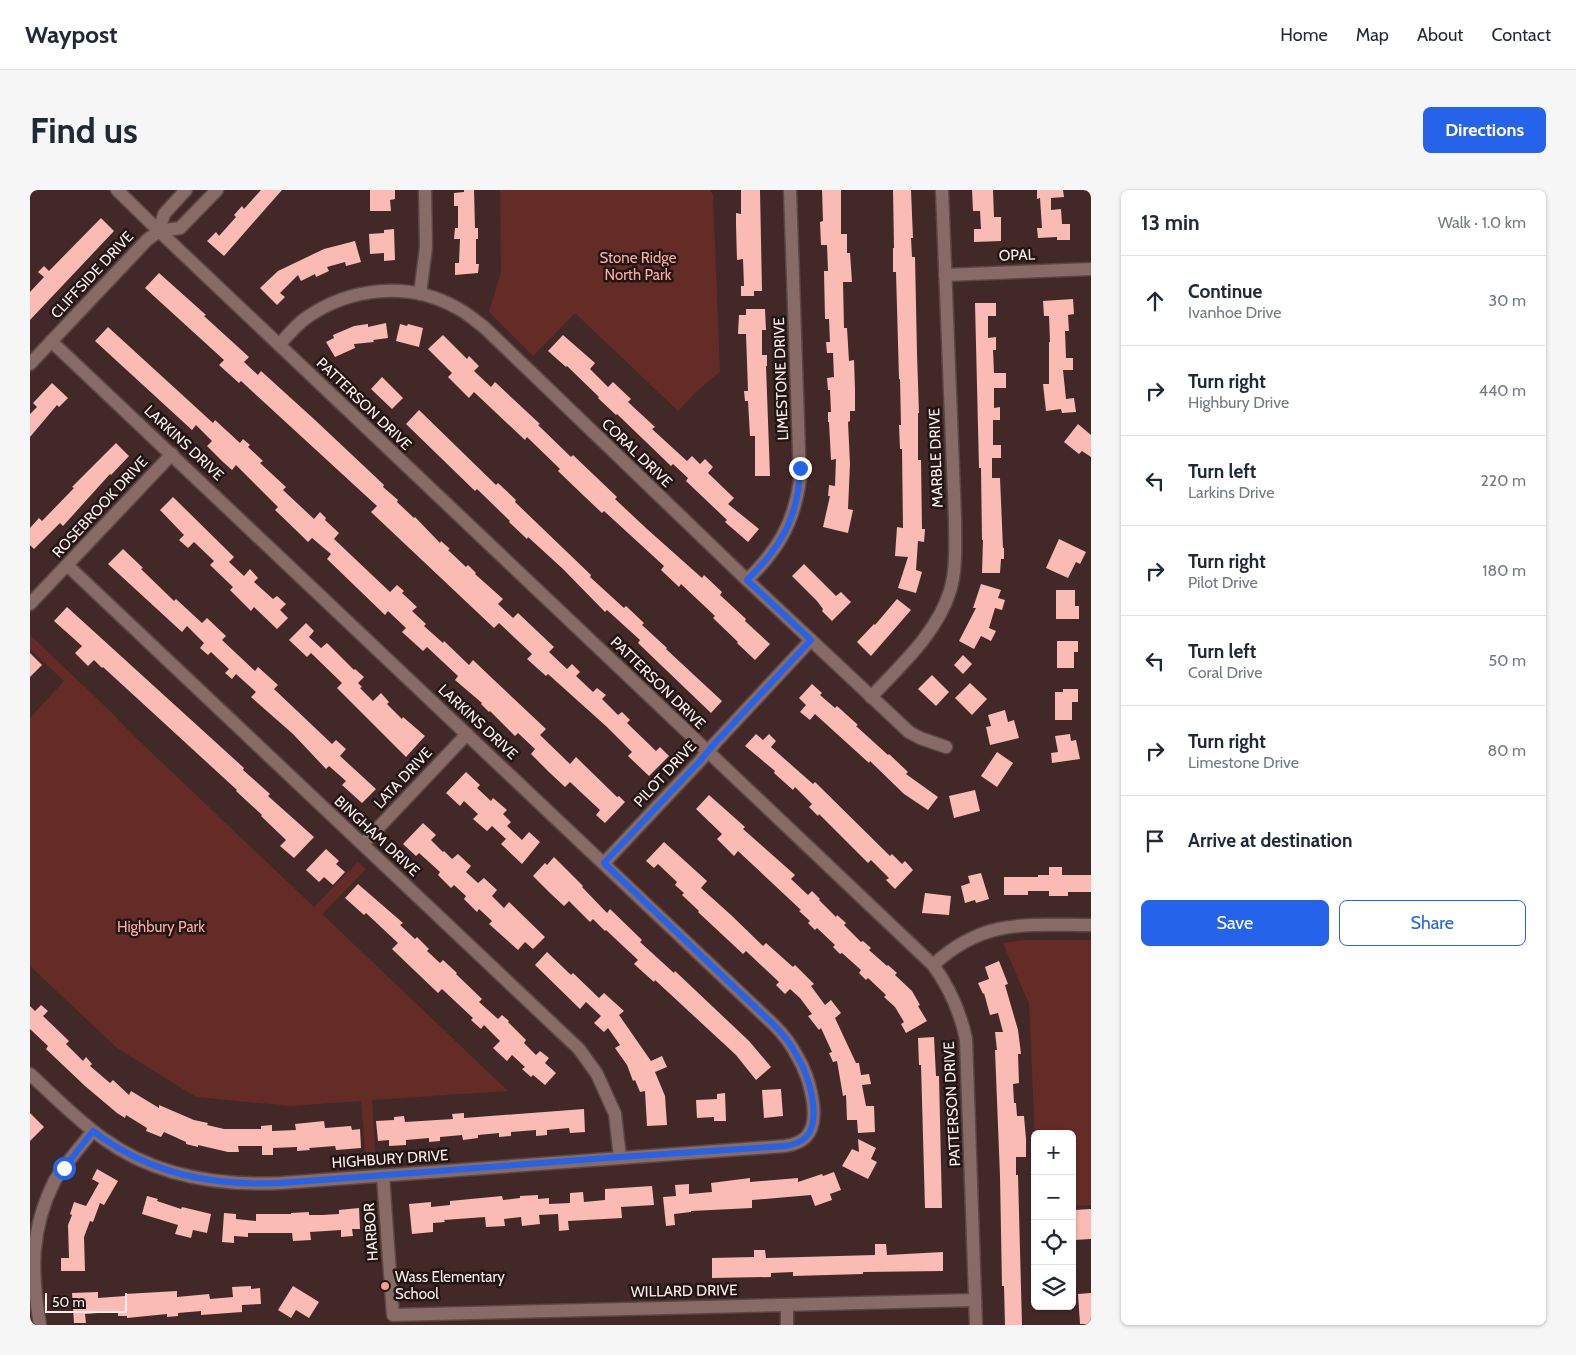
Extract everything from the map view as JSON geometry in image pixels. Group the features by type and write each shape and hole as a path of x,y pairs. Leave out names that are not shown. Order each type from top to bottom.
{"street":[{"name":"PATTERSON DRIVE","path":"117,190 933,965 948,986 954,999 966,1038 976,1325"},
{"name":"CLIFFSIDE DRIVE","path":"159,231 164,214 186,190"},
{"name":"CLIFFSIDE DRIVE","path":"30,364 147,240 159,231 180,228 217,190"},
{"path":"420,294 426,247 425,190"},
{"name":"LIMESTONE DRIVE","path":"747,580 767,560 783,536 796,506 800,480 790,190"},
{"name":"MARBLE DRIVE","path":"871,697 922,642 942,610 951,590 956,550 942,190"},
{"name":"OPAL","path":"945,274 1091,269"},
{"name":"CORAL DRIVE","path":"279,345 304,319 337,301 358,295 386,290 401,290 440,300 458,308 485,328 747,580 909,732 946,747"},
{"name":"LARKINS DRIVE","path":"51,341 774,1025 797,1056 808,1084 813,1108 813,1122 809,1132 796,1143 785,1146"},
{"name":"ROSEBROOK DRIVE","path":"30,604 172,454"},
{"name":"BINGHAM DRIVE","path":"68,565 579,1049 597,1074 615,1114 620,1157"},
{"name":"PILOT DRIVE","path":"604,863 811,640"},
{"name":"LATA DRIVE","path":"363,844 467,734"},
{"path":"933,965 946,953 964,941 999,928 1023,925 1091,925"},
{"name":"HIGHBURY DRIVE","path":"30,1074 93,1131 118,1149 152,1165 215,1182 261,1184 785,1146"},
{"path":"40,1325 33,1281 33,1222 55,1180 93,1131"},
{"name":"HARBOR","path":"383,1176 393,1315"},
{"name":"WILLARD DRIVE","path":"393,1315 975,1300"},
{"path":"787,1305 787,1325"}],"green space":[{"name":"Stone Ridge North Park","path":"500,190 710,190 713,195 720,372 696,392 678,411 575,313 533,356 489,312 501,272"},
{"name":"Highbury Park","path":"30,635 314,907 358,862 366,869 322,914 508,1091 372,1100 376,1161 366,1162 361,1101 291,1106 196,1097 117,1048 30,966 30,718 64,681 30,649"},
{"path":"1024,940 1091,940 1091,1205 1076,1206 1076,1130 1035,1130 1029,1004 1003,943"}],"building":[{"path":"261,190 282,190 224,256 207,241 216,232 219,236 236,217 234,215 242,206 244,209"},
{"path":"370,190 395,190 395,199 390,200 391,211 370,211"},
{"path":"464,190 474,190 475,228 478,228 476,264 479,264 478,273 455,275 455,263 459,263 460,239 454,239 455,228 458,228 458,206 454,206 454,193 464,192"},
{"path":"741,190 760,190 762,291 754,291 754,296 741,296 741,286 744,286 743,259 737,260 736,213 741,214"},
{"path":"822,190 841,190 841,234 847,234 847,253 850,253 852,282 843,282 844,328 847,328 849,361 854,360 855,389 855,411 850,411 850,421 848,422 850,464 848,509 853,510 848,533 823,527 830,496 828,496 829,485 835,486 836,459 831,460 828,422 828,412 831,412 830,390 828,390 827,378 834,377 833,353 827,353 826,342 830,342 829,319 825,319 824,271 828,271 827,245 821,245 820,222 823,221"},
{"path":"893,190 911,190 912,257 915,257 919,413 918,460 921,460 922,529 925,529 924,542 918,541 916,570 922,572 916,593 898,588 908,557 895,556 897,527 903,528 896,272 893,272"},
{"path":"972,190 993,190 994,217 1001,217 1001,241 974,242 974,229 981,229 980,211 973,211"},
{"path":"1037,190 1063,190 1064,197 1051,198 1051,210 1061,209 1062,224 1070,224 1070,240 1057,240 1057,237 1038,238 1037,228 1042,228 1040,198 1037,199"},
{"path":"101,218 114,231 30,320 30,292 44,277 38,272 44,266 49,271"},
{"path":"394,229 395,260 384,261 384,253 370,254 369,234 384,233 384,230"},
{"path":"355,241 361,262 346,266 345,262 327,267 329,271 316,277 315,274 301,281 298,275 280,293 285,297 277,305 260,288 278,271 324,249"},
{"path":"159,273 249,357 244,362 258,375 261,371 315,420 384,485 383,487 398,500 397,502 415,517 440,543 441,541 466,567 468,565 475,574 503,599 498,604 513,618 518,613 554,647 549,652 567,669 572,664 580,672 576,676 593,692 597,688 606,695 602,699 618,715 622,712 630,720 627,723 656,751 660,747 669,756 649,776 628,756 632,752 607,727 548,674 546,676 527,659 532,654 499,623 494,628 371,512 377,506 241,381 239,383 219,365 224,360 145,288"},
{"path":"1073,299 1074,314 1068,315 1069,331 1065,331 1066,358 1073,358 1073,370 1063,370 1066,399 1074,398 1076,412 1062,413 1061,409 1046,411 1043,384 1049,384 1050,342 1049,316 1044,316 1043,301"},
{"path":"975,303 996,303 996,316 988,316 988,338 996,337 996,350 993,350 994,373 1006,373 1006,388 994,388 994,408 1000,407 1000,420 993,420 993,445 1001,445 1001,458 992,458 992,478 1000,478 1004,559 1001,559 1000,573 982,573 983,540 981,468 979,468"},
{"path":"746,309 765,309 766,330 762,330 762,355 767,355 770,476 755,476 755,436 750,436 748,401 745,401 744,391 748,391 746,334 738,334 739,315 746,315"},
{"path":"386,323 388,338 373,340 374,342 354,344 355,348 335,357 326,342 334,338 333,335 354,326 368,324 368,327"},
{"path":"400,324 423,328 419,347 396,341"},
{"path":"108,327 213,423 215,420 240,443 243,439 250,445 248,447 263,461 260,463 286,487 283,490 314,519 320,512 326,518 325,520 339,533 334,539 390,592 397,585 404,591 402,593 417,607 412,611 426,624 424,626 443,643 444,641 469,665 473,660 546,729 540,735 570,764 576,757 617,797 619,796 625,802 605,823 596,815 600,810 570,782 565,787 531,754 535,749 518,733 515,736 482,703 455,680 458,676 427,647 423,651 402,632 406,628 388,611 385,615 327,559 331,554 312,538 308,542 275,510 278,507 236,465 232,470 223,462 207,446 212,441 196,425 192,430 95,341"},
{"path":"443,335 467,359 469,356 479,366 474,371 491,387 495,382 540,424 538,425 571,457 573,455 617,497 615,499 647,529 702,578 704,575 722,592 720,595 770,644 755,660 713,618 715,616 681,584 679,587 661,570 664,566 604,511 602,513 558,471 560,469 527,437 525,440 474,392 469,398 448,377 452,373 428,349"},
{"path":"563,335 595,363 590,369 608,387 613,382 631,399 628,402 655,427 652,429 687,461 692,456 700,464 705,459 713,467 708,473 734,498 728,504 759,529 748,542 725,522 727,520 686,481 688,478 673,464 671,466 598,398 567,366 548,351"},
{"path":"382,377 403,398 392,409 371,389"},
{"path":"52,383 68,398 59,407 57,405 30,437 30,414 37,407 33,403"},
{"path":"419,410 496,485 498,483 516,500 515,502 591,575 590,577 624,608 626,606 644,623 642,625 666,649 722,701 711,713 638,643 640,640 607,610 605,612 563,569 528,537 527,539 477,489 475,491 406,424"},
{"path":"1078,424 1091,435 1091,457 1082,451 1079,454 1064,442"},
{"path":"116,443 129,456 63,526 60,523 34,549 30,545 30,528 39,518 42,521 74,488 72,487"},
{"path":"173,497 234,557 229,562 244,576 250,569 258,578 254,582 273,599 277,596 286,604 280,610 288,618 277,629 254,607 251,611 230,590 233,587 210,565 214,561 194,542 188,548 179,540 184,535 160,510"},
{"path":"1059,539 1086,552 1080,564 1076,562 1068,578 1046,568"},
{"path":"123,549 174,601 176,599 202,623 207,618 226,636 222,640 255,671 258,667 278,685 274,689 332,744 336,740 346,749 340,756 376,789 362,803 342,785 346,781 329,766 326,769 293,734 251,697 256,692 236,674 232,679 225,673 229,669 211,652 208,655 200,648 204,643 187,626 182,632 108,564"},
{"path":"804,564 836,596 841,592 851,602 832,621 822,611 823,609 817,601 792,576"},
{"path":"981,584 1001,590 998,598 1005,600 1002,610 995,608 989,628 996,631 991,641 981,636 974,649 959,641 976,608 973,608"},
{"path":"1056,590 1075,590 1075,606 1079,606 1079,619 1056,619"},
{"path":"897,599 911,610 871,656 857,642 875,625"},
{"path":"67,607 244,768 243,770 270,794 268,796 314,837 294,858 280,846 286,840 237,790 103,667 94,660 88,666 75,653 82,646 54,621"},
{"path":"306,623 314,631 309,637 321,648 327,643 354,670 364,677 358,683 362,687 360,688 373,701 381,693 389,702 387,704 402,719 403,717 425,736 406,757 337,688 342,683 311,653 307,657 289,640"},
{"path":"1057,641 1078,641 1078,652 1074,652 1074,668 1057,668"},
{"path":"30,653 42,665 30,677"},
{"path":"963,655 972,664 963,674 954,665"},
{"path":"932,675 949,692 936,706 918,689"},
{"path":"970,683 987,699 972,715 955,698"},
{"path":"812,684 822,693 820,695 835,708 837,706 858,725 856,726 908,772 906,774 938,797 928,810 904,794 870,761 869,763 815,714 810,720 800,712 806,705 799,698"},
{"path":"1063,689 1078,689 1078,702 1072,702 1072,720 1055,720 1055,692 1063,692"},
{"path":"1005,710 1008,722 1014,720 1019,738 990,745 986,727 991,726 988,715"},
{"path":"756,734 763,740 769,734 776,741 771,747 813,784 815,782 890,856 892,854 902,864 905,861 913,870 895,889 886,880 889,878 871,860 868,863 819,814 818,816 809,807 812,804 795,787 793,790 774,773 775,771 745,746"},
{"path":"1070,734 1071,741 1076,740 1080,759 1052,763 1051,753 1058,752 1055,736"},
{"path":"997,752 1013,763 997,787 981,776"},
{"path":"466,772 480,785 477,788 491,801 493,798 507,810 503,814 511,822 507,826 522,840 529,832 540,842 522,864 501,844 506,839 492,826 487,831 473,819 478,814 464,801 460,806 446,793"},
{"path":"975,790 980,811 954,818 949,796"},
{"path":"709,795 745,827 743,829 795,875 791,879 808,895 812,891 836,917 837,915 846,923 844,925 861,942 863,941 871,948 869,950 897,973 895,975 912,991 927,1021 906,1033 901,1024 904,1022 895,1007 884,997 886,995 868,978 866,980 859,973 861,970 842,953 840,954 833,947 835,945 817,928 815,930 808,923 810,921 799,911 801,910 738,851 734,856 717,839 722,834 696,809"},
{"path":"423,823 436,835 431,840 443,852 452,859 458,854 471,866 466,872 478,883 484,878 497,890 492,896 504,908 509,902 545,937 533,949 525,942 518,950 489,924 492,921 479,909 477,912 464,899 466,896 454,885 451,888 438,875 440,872 419,853 416,856 403,844"},
{"path":"664,842 707,881 701,888 763,946 766,943 793,967 795,965 814,984 811,986 825,1005 831,1000 841,1013 835,1018 856,1063 859,1063 861,1075 869,1074 871,1084 862,1085 866,1106 874,1106 875,1132 858,1133 857,1120 847,1120 846,1095 843,1096 837,1061 833,1062 829,1053 832,1052 821,1028 819,1030 808,1016 812,1014 800,998 790,989 785,994 776,985 779,982 746,951 743,954 698,912 682,895 684,893 675,885 677,882 658,864 654,868 646,861"},
{"path":"326,849 339,861 336,864 345,872 333,885 324,877 319,882 306,870"},
{"path":"554,857 607,913 610,909 642,940 640,942 674,973 675,971 749,1041 771,1067 756,1080 736,1055 655,980 654,982 634,964 638,960 606,930 593,919 590,922 569,901 564,906 550,893 533,876 545,863 547,865"},
{"path":"1049,867 1062,867 1062,875 1091,875 1091,892 1068,892 1068,896 1049,896 1049,891 1028,891 1028,895 1004,895 1004,877 1038,877 1038,875 1049,875"},
{"path":"981,873 989,899 976,903 975,900 965,903 961,886 970,883 968,876"},
{"path":"358,884 403,923 400,925 415,939 417,937 429,949 427,951 440,963 443,960 457,973 482,999 479,1002 498,1019 502,1015 509,1021 526,1040 524,1043 536,1055 540,1051 549,1058 545,1063 556,1073 545,1085 522,1069 525,1067 512,1055 507,1061 493,1048 500,1041 484,1025 481,1029 471,1020 473,1018 442,989 438,993 392,949 398,943 366,913 364,915 345,898"},
{"path":"925,893 951,896 949,915 922,913"},
{"path":"547,952 599,998 604,993 624,1011 619,1015 651,1061 662,1056 667,1067 655,1072 665,1096 667,1125 647,1126 645,1091 640,1092 635,1080 633,1081 627,1065 615,1048 620,1045 608,1028 604,1032 594,1023 601,1016 586,1002 580,1009 535,965"},
{"path":"999,961 1008,984 1005,985 1018,1030 1021,1054 1018,1054 1019,1083 1013,1084 1017,1116 1024,1116 1026,1139 1026,1157 1016,1157 1022,1325 1005,1325 1004,1286 1002,1286 995,1050 997,1050 995,1032 1003,1032 998,1013 990,1015 984,993 978,983 989,979 985,967"},
{"path":"41,1005 48,1011 43,1016 69,1041 66,1044 83,1061 86,1057 92,1064 90,1066 110,1083 113,1080 129,1095 131,1091 159,1108 159,1105 194,1120 208,1123 207,1125 224,1129 261,1129 261,1126 272,1125 272,1131 296,1130 295,1124 324,1121 325,1128 351,1126 352,1130 360,1129 361,1148 336,1150 335,1146 297,1151 297,1147 273,1148 273,1155 262,1155 262,1146 238,1146 239,1152 228,1152 186,1144 186,1142 164,1132 161,1137 146,1131 147,1128 126,1115 125,1118 117,1113 46,1049 48,1046 30,1029 30,1006 35,1011"},
{"path":"934,1037 936,1076 939,1076 942,1208 925,1208 921,1065 919,1065 918,1038"},
{"path":"781,1089 783,1116 764,1118 762,1090"},
{"path":"725,1093 726,1121 714,1121 714,1117 697,1118 696,1100 717,1099 717,1094"},
{"path":"584,1109 585,1132 570,1133 569,1128 547,1130 547,1135 536,1136 536,1130 511,1132 511,1136 499,1137 499,1133 478,1135 478,1138 463,1140 462,1135 440,1137 440,1141 429,1142 429,1138 406,1140 406,1145 389,1146 389,1140 378,1141 376,1121 394,1120 394,1117 404,1116 405,1122 453,1119 452,1114 464,1113 464,1118"},
{"path":"30,1113 44,1127 30,1141"},
{"path":"858,1139 876,1148 871,1159 877,1162 868,1179 842,1166 852,1149 859,1152"},
{"path":"97,1169 118,1181 104,1205 100,1203 93,1222 90,1221 84,1237 85,1271 61,1271 61,1258 69,1258 68,1225 74,1202 86,1206 99,1183 92,1179"},
{"path":"834,1172 841,1190 830,1194 832,1200 815,1206 811,1195 752,1200 752,1208 691,1211 674,1214 675,1225 666,1226 663,1197 676,1196 675,1185 689,1184 689,1194 712,1192 711,1183 750,1178 750,1182 798,1178 798,1182"},
{"path":"652,1186 654,1205 621,1207 622,1218 568,1221 569,1230 559,1231 558,1214 539,1215 540,1224 522,1226 521,1217 504,1219 505,1226 486,1227 485,1217 444,1220 445,1222 433,1223 433,1232 412,1234 409,1204 431,1202 431,1207 450,1205 450,1201 502,1196 503,1200 520,1198 520,1196 538,1195 538,1199 549,1198 549,1204 570,1203 570,1193 583,1192 584,1202 605,1200 605,1189"},
{"path":"147,1196 181,1209 182,1207 211,1214 207,1233 193,1230 191,1238 175,1234 178,1225 142,1214"},
{"path":"359,1208 360,1229 352,1229 353,1236 341,1237 341,1230 310,1232 311,1240 293,1241 292,1233 248,1233 248,1237 234,1236 234,1243 222,1242 224,1213 236,1214 236,1219 256,1221 256,1214 309,1212 309,1215 322,1215 339,1214 339,1210"},
{"path":"1091,1209 1091,1239 1076,1240 1076,1210"},
{"path":"875,1244 886,1244 887,1255 943,1252 943,1271 863,1272 863,1274 793,1276 793,1272 771,1273 771,1277 712,1278 712,1258 754,1257 754,1250 765,1250 766,1258 875,1255"},
{"path":"251,1286 251,1289 260,1288 261,1304 242,1305 242,1312 201,1315 201,1311 178,1313 178,1316 167,1317 167,1314 127,1318 127,1316 118,1316 118,1313 111,1312 85,1314 86,1323 74,1323 72,1293 98,1292 98,1298 125,1296 125,1294 177,1291 177,1297 209,1294 210,1299 233,1297 232,1287"},
{"path":"293,1286 319,1302 309,1318 296,1310 291,1318 278,1310"},
{"path":"1091,1293 1091,1324 1080,1324 1078,1294"}],"place":[{"name":"Wass Elementary School","path":"385,1286"}],"route":[{"path":"64,1168 93,1131 118,1149 141,1161 185,1175 231,1184 281,1183 785,1146 796,1143 805,1137 813,1122 813,1108 808,1084 797,1056 782,1034 604,863 811,640 747,580 775,550 790,522 796,506 800,468"}]}
